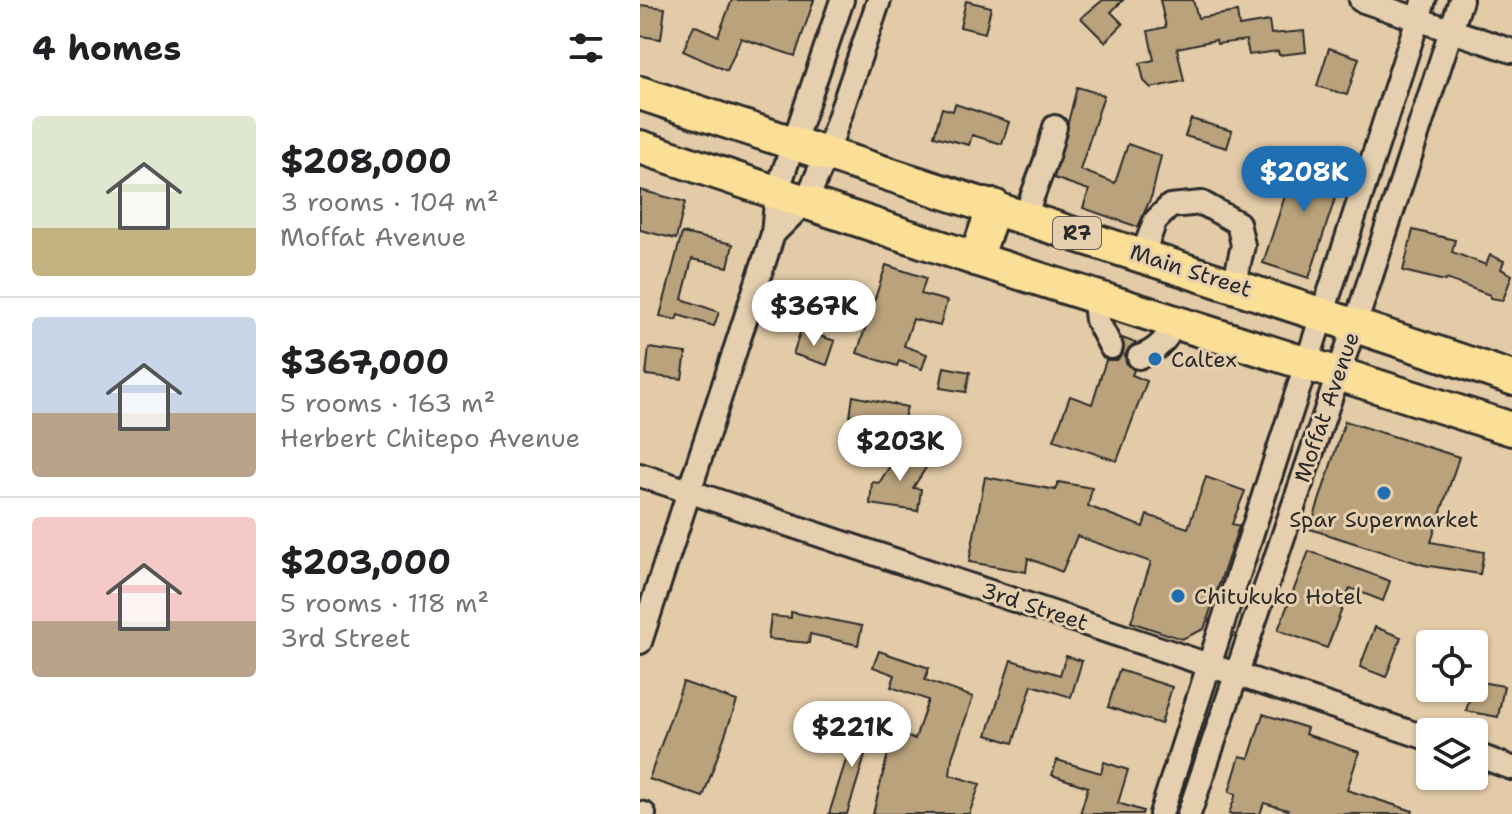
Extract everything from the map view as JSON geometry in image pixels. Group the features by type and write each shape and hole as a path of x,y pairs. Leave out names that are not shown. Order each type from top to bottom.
{"highway":[{"name":"Main Street","path":"640,93 826,156 1155,258 1512,378"},
{"name":"R7","path":"640,147 976,259 1308,362 1507,428"},
{"path":"976,259 994,206"},
{"path":"1155,258 1162,318"},
{"path":"1507,428 1512,395"}],"street":[{"path":"792,197 795,144 842,0"},
{"path":"640,642 773,234 792,197 826,156 879,0"},
{"path":"1361,0 1421,10 1451,32 1512,51"},
{"name":"Moffat Avenue","path":"1189,814 1355,325 1461,0"},
{"name":"Moffat Avenue","path":"1161,814 1421,10"},
{"path":"1025,216 1055,127"},
{"path":"1155,258 1155,221 1170,206 1202,203 1238,223 1243,245 1234,285"},
{"path":"1094,295 1097,320 1111,347"},
{"path":"1139,357 1164,343 1162,318"},
{"name":"3rd Street","path":"640,475 1416,734"},
{"path":"1488,759 1512,768"}],"building":[{"path":"732,0 814,0 795,56 741,38 727,71 683,51 694,25 718,36"},
{"path":"1103,0 1123,0 1111,12 1123,24 1105,42 1081,18"},
{"path":"1160,0 1193,0 1198,18 1237,12 1239,26 1269,21 1271,34 1304,31 1306,52 1279,55 1278,51 1249,55 1246,40 1217,44 1216,40 1177,48 1184,81 1151,88 1144,81 1140,63 1154,60 1148,31 1166,27"},
{"path":"966,1 991,7 985,33 960,27"},
{"path":"640,5 665,8 661,39 640,36"},
{"path":"1329,48 1359,58 1347,95 1317,86"},
{"path":"1077,87 1104,95 1080,170 1115,183 1128,144 1161,156 1152,195 1138,227 1083,208 1089,190 1054,178"},
{"path":"955,104 1009,122 1002,144 972,135 969,145 934,136 942,108 953,111"},
{"path":"1191,119 1232,131 1227,148 1185,136"},
{"path":"1300,150 1346,165 1309,278 1263,263"},
{"path":"640,190 685,202 676,239 640,230"},
{"path":"1413,230 1455,240 1452,252 1486,265 1490,255 1504,261 1501,269 1512,275 1503,300 1490,298 1490,295 1446,279 1403,271"},
{"path":"682,233 733,244 728,267 692,259 682,299 719,312 714,326 678,315 676,320 660,316"},
{"path":"886,265 926,278 921,294 947,301 940,326 913,319 904,346 927,354 922,369 899,361 897,366 857,353"},
{"path":"801,330 835,341 827,365 793,354"},
{"path":"1122,338 1136,343 1125,356 1126,363 1134,370 1132,375 1147,381 1117,461 1054,440 1070,396 1092,404 1106,360 1117,360 1123,354"},
{"path":"649,348 686,353 682,379 646,375"},
{"path":"944,367 970,372 966,392 940,388"},
{"path":"853,396 907,407 902,425 850,417"},
{"name":"Spar Supermarket","path":"1345,421 1459,457 1431,542 1484,552 1480,574 1424,565 1310,529"},
{"path":"903,446 929,463 913,488 921,489 918,511 870,504 872,482 879,483"},
{"path":"985,477 1056,490 1058,482 1092,488 1088,506 1143,527 1147,515 1188,528 1206,477 1245,491 1232,524 1239,526 1204,629 1182,639 1131,622 1151,562 1077,536 1062,572 1028,558 1026,572 969,562"},
{"path":"1309,551 1390,581 1383,601 1350,588 1327,648 1278,630"},
{"path":"791,612 862,626 858,645 810,634 809,643 768,639 771,616 791,618"},
{"path":"1375,627 1401,637 1386,677 1360,667"},
{"path":"879,651 929,668 925,680 973,697 952,758 950,775 980,784 969,814 873,814 893,733 915,739 928,700 891,687 895,675 873,667"},
{"path":"1066,656 1082,661 1071,697 1032,685 1013,743 987,735 1011,660 1060,675"},
{"path":"1119,670 1172,687 1161,724 1108,707"},
{"path":"683,682 737,701 703,797 649,779"},
{"path":"1488,683 1504,686 1498,717 1466,711 1468,702 1488,702"},
{"path":"1263,714 1307,728 1305,734 1359,752 1347,790 1413,811 1412,814 1287,814 1288,810 1264,803 1260,814 1229,814 1236,794 1229,792 1240,756 1249,758"},
{"path":"858,722 874,727 847,814 829,814"},
{"path":"1057,760 1101,773 1104,762 1128,770 1118,803 1143,811 1142,814 1080,814 1088,787 1052,775"}],"place":[{"name":"Caltex","path":"1155,359"},
{"name":"Spar Supermarket","path":"1384,493"},
{"name":"Chitukuko Hotel","path":"1178,596"}]}
